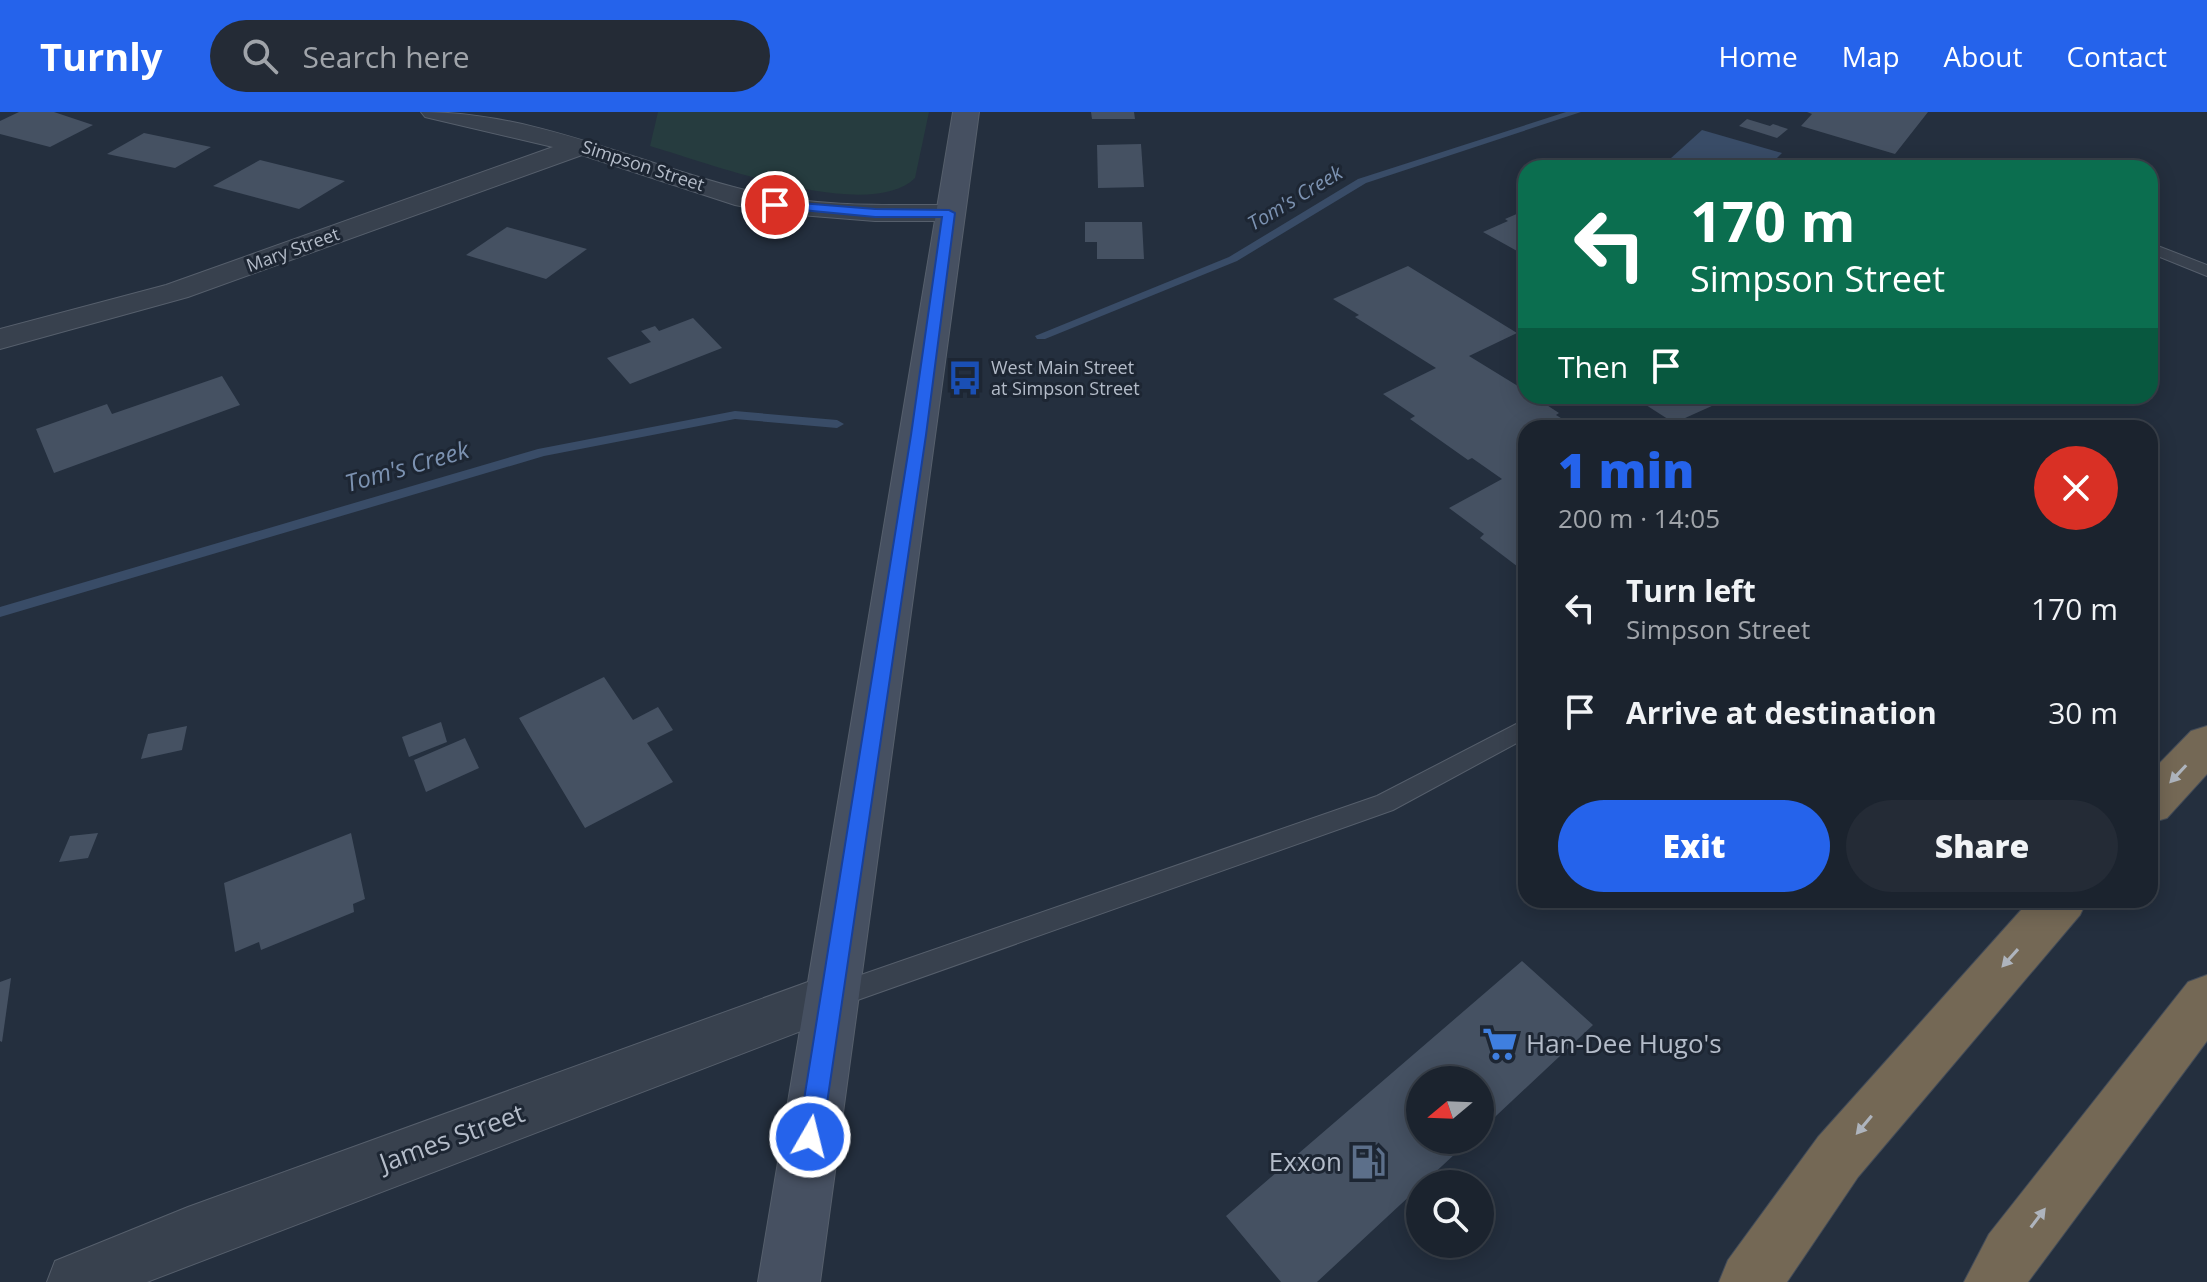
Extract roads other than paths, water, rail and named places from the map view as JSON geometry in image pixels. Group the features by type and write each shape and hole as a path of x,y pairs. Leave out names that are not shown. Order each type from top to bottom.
{"highway":[{"path":"2158,796 2207,744"},
{"path":"1750,1282 1838,1157 2055,908"},
{"path":"1995,1282 2010,1255 2207,999"}],"main road":[{"path":"789,1282 966,112"}],"street":[{"name":"Simpson Street","path":"434,112 582,146 745,199 775,205 875,213 949,213"},
{"name":"Mary Street","path":"0,339 177,291 582,146"},
{"name":"James Street","path":"76,1282 188,1236 830,997"}],"lane":[{"path":"2158,251 2207,271"},
{"path":"830,997 1385,803 1518,732"}],"water":[{"path":"1702,130 1782,153 1775,160 1669,160"}],"waterway":[{"name":"Tom's Creek","path":"1041,336 1233,259 1362,181 1576,112"},
{"name":"Tom's Creek","path":"0,612 543,452 735,415 837,424"}],"place":[{"name":"West Main Street at Simpson Street","path":"965,378"},
{"name":"Han-Dee Hugo's","path":"1500,1044"},
{"name":"Exxon","path":"1368,1162"}]}
